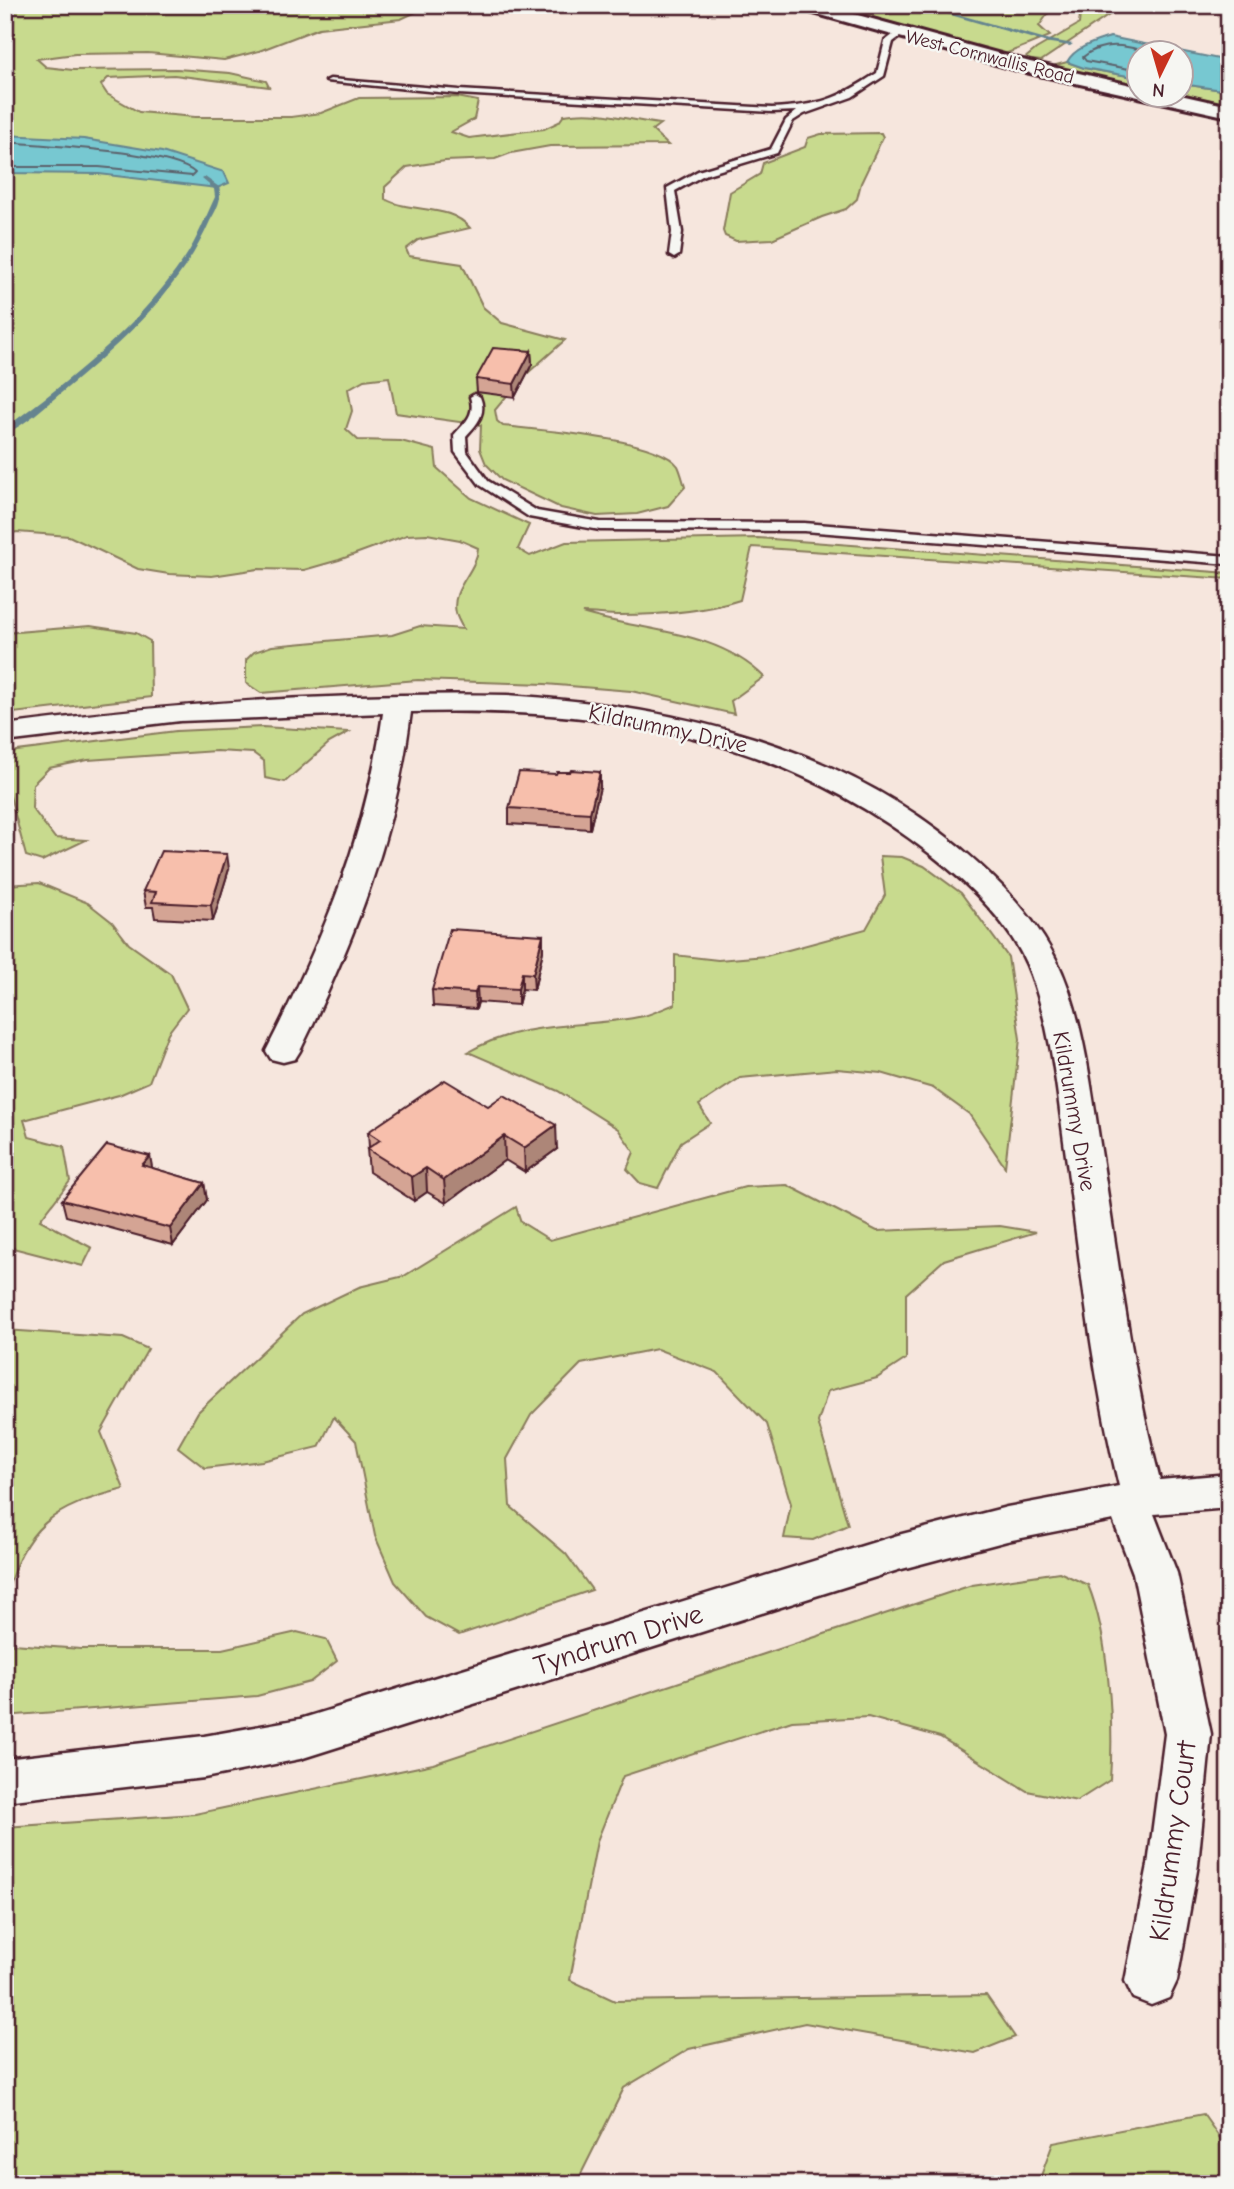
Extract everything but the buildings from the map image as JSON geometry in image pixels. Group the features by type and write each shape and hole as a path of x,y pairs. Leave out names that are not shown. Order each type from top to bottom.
{"street":[{"name":"West Cornwallis Road","path":"802,5 1027,67 1126,89"},
{"path":"1196,104 1229,112"},
{"name":"Kildrummy Drive","path":"5,734 191,712 398,704 509,703 577,708 678,725 748,744 785,757 891,809 933,840 1000,902 1044,967 1070,1063 1135,1499"},
{"path":"282,1051 339,938 362,876 387,779 398,704"},
{"name":"Tyndrum Drive","path":"5,1780 204,1757 300,1739 902,1550 1013,1522 1135,1499 1229,1491"},
{"name":"Kildrummy Court","path":"1135,1499 1155,1573 1188,1734 1173,1865 1151,1981"}],"lane":[{"path":"674,255 677,232 670,190 701,173 774,151 790,120 811,108 849,95 881,74 889,41 901,33"},
{"path":"330,81 458,92 746,108 811,108"},
{"path":"475,397 479,406 478,415 460,435 461,452 484,483 533,514 600,526 804,527 1229,560"}],"green space":[{"path":"5,5 431,5 401,19 319,28 259,51 224,60 148,53 75,54 37,59 46,67 73,70 177,69 230,73 266,81 269,87 174,75 108,78 101,85 107,94 139,112 195,117 291,117 321,113 359,98 457,97 478,101 474,119 451,132 469,138 544,129 559,122 564,115 577,114 601,114 660,124 652,130 668,145 550,146 511,153 495,159 445,161 407,167 385,187 385,199 396,204 452,215 470,228 418,240 406,249 409,256 462,264 483,307 502,323 565,340 520,380 495,410 497,421 503,426 596,437 647,448 666,456 679,468 685,487 668,506 637,514 597,516 561,508 502,480 486,464 480,449 481,425 396,413 389,377 364,380 348,389 352,411 346,429 358,440 401,441 435,450 437,468 471,498 529,525 518,549 530,556 566,542 758,538 1229,573 1229,579 752,547 740,600 696,610 665,613 582,613 678,634 724,649 745,661 764,677 731,701 734,714 631,691 545,684 418,680 261,693 246,683 246,660 254,652 272,646 392,635 420,626 463,629 455,604 460,588 477,557 478,548 460,540 427,534 407,535 304,570 258,569 212,576 138,569 69,536 17,532 5,535"},
{"path":"830,5 1054,5 1039,26 1050,36 1005,54"},
{"path":"1081,5 1124,5 1041,61 1024,59 1079,24"},
{"path":"1067,62 1126,76 1126,83 1061,70 1056,65"},
{"path":"1196,86 1229,91 1229,104 1196,97"},
{"path":"881,133 883,137 861,183 857,199 846,209 772,239 736,241 725,236 723,231 730,192 760,174 763,163 805,147 808,138 821,134"},
{"path":"90,626 136,633 150,641 151,697 5,714 5,633"},
{"path":"262,727 349,732 329,743 285,782 265,778 264,761 253,753 216,751 88,760 49,768 33,784 32,808 55,838 86,840 42,861 26,856 5,777 7,757 17,751 176,731"},
{"path":"880,856 902,857 924,866 961,893 1008,957 1020,1039 1005,1167 969,1114 933,1088 881,1073 837,1069 740,1078 699,1105 710,1123 681,1142 658,1188 640,1183 627,1169 634,1152 618,1129 558,1091 468,1052 512,1034 554,1026 644,1016 675,1004 675,955 718,960 766,956 866,929 885,895"},
{"path":"39,883 88,903 112,922 129,944 171,974 187,1008 168,1033 149,1082 119,1095 24,1120 29,1137 64,1146 70,1181 40,1220 92,1248 83,1266 5,1246 5,885"},
{"path":"787,1185 877,1231 1000,1226 1036,1232 944,1260 906,1294 906,1359 877,1378 828,1391 818,1422 848,1525 813,1540 784,1538 791,1504 767,1424 717,1372 657,1349 581,1364 531,1415 507,1459 510,1506 566,1554 592,1590 459,1635 426,1617 395,1582 375,1536 356,1441 334,1417 319,1447 262,1461 205,1468 178,1447 198,1412 302,1314 359,1287 404,1276 516,1207 521,1222 550,1240 745,1187"},
{"path":"5,1330 123,1338 148,1349 101,1432 124,1489 78,1503 45,1523 22,1554 5,1600"},
{"path":"1059,1572 1088,1585 1101,1629 1110,1708 1110,1780 1077,1801 1027,1791 940,1737 868,1717 792,1721 623,1776 597,1841 570,1980 615,2001 986,1995 1015,2037 975,2053 805,2023 689,2049 624,2088 576,2184 5,2184 5,1827 195,1814 433,1764 972,1585"},
{"path":"5,1626 13,1644 81,1649 222,1649 297,1632 326,1639 337,1661 310,1682 257,1696 5,1716"},
{"path":"1203,2114 1229,2151 1229,2184 1038,2184 1053,2143"}],"water":[{"path":"1110,37 1126,40 1126,76 1067,62 1080,49"},
{"path":"1196,54 1229,61 1229,91 1196,86"},
{"path":"5,135 84,139 162,152 224,172 229,183 217,188 99,174 5,173"}],"waterway":[{"path":"918,5 1046,41 1070,44"},
{"path":"5,432 104,352 170,283 196,245 218,197 217,188 205,179"}]}
